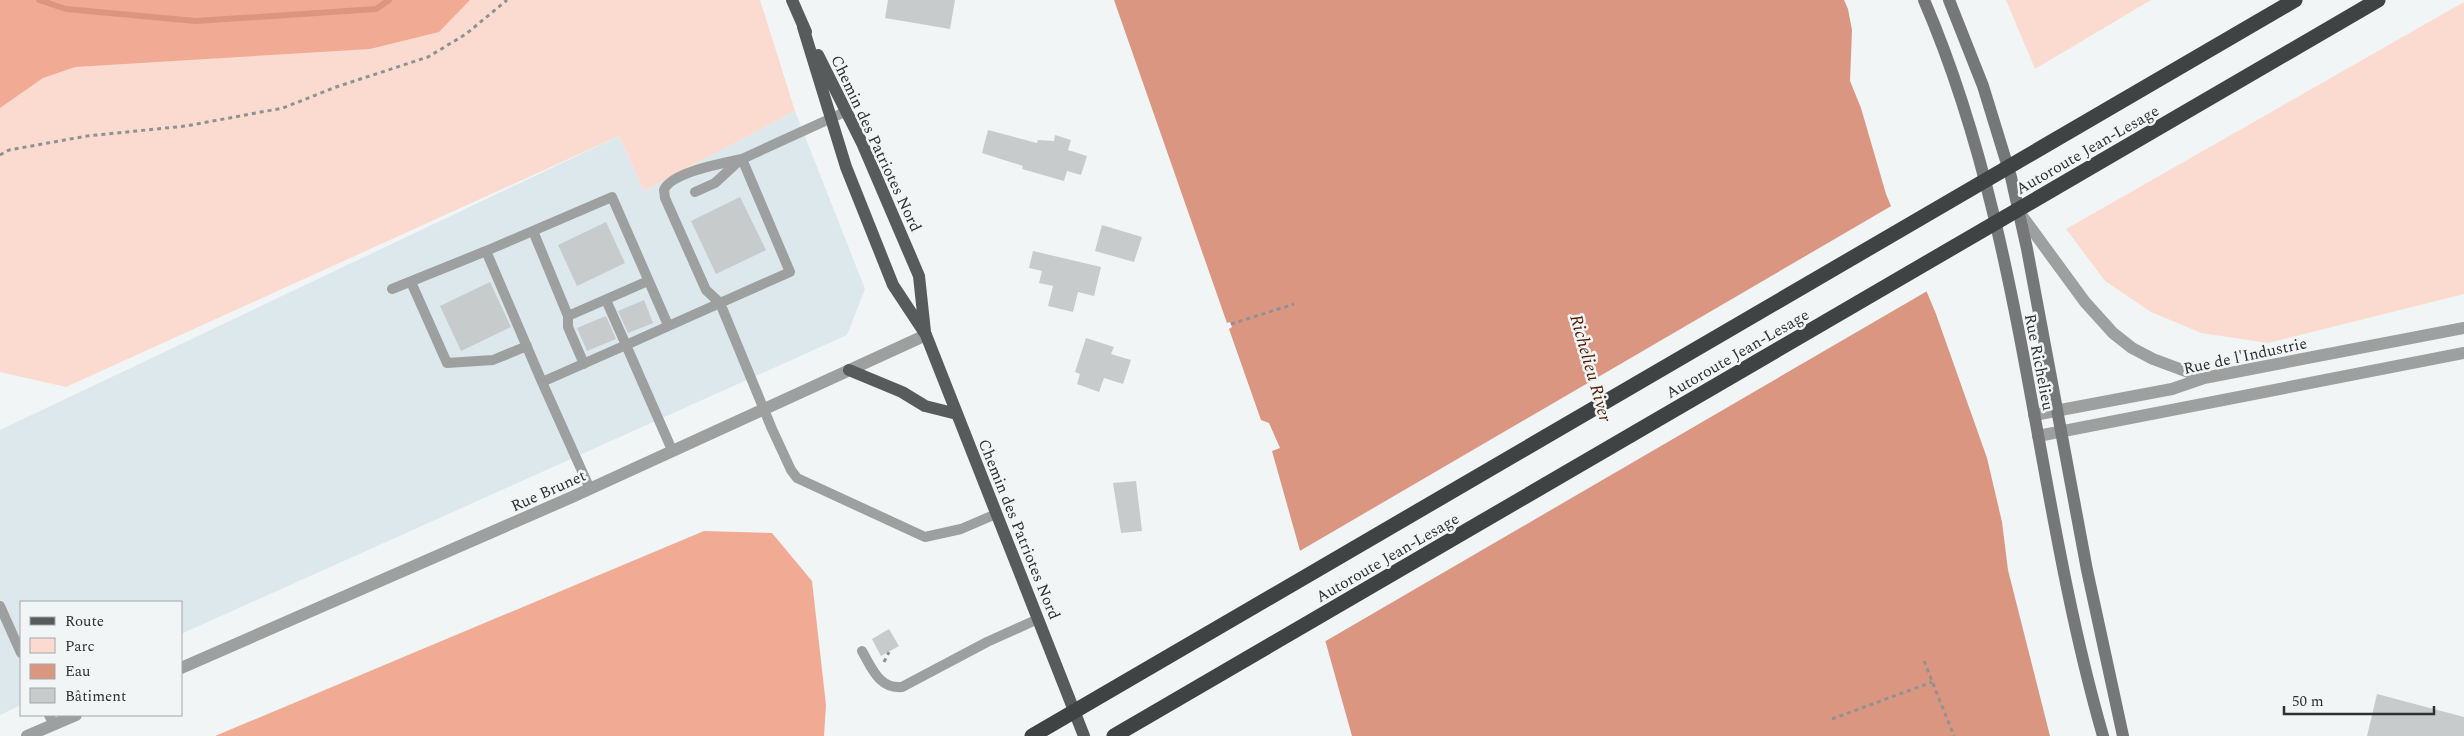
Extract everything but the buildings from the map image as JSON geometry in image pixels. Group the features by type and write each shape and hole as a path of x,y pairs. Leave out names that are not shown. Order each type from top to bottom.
{"highway":[{"name":"Autoroute Jean-Lesage","path":"1032,736 2295,0"},
{"name":"Autoroute Jean-Lesage","path":"1114,736 2378,0"}],"main road":[{"name":"Chemin des Patriotes Nord","path":"792,0 803,27 846,167 893,285 926,335 1084,736"},
{"name":"Rue Richelieu","path":"1924,0 1946,53 1979,154 2004,263 2074,623 2103,736"},
{"name":"Rue Richelieu","path":"1949,0 1994,116 2019,212 2060,432 2123,736"},
{"name":"Chemin des Patriotes Nord","path":"803,27 847,111 919,276 926,335"},
{"path":"849,370 902,392 925,406 957,414"}],"street":[{"path":"2019,212 2085,302 2113,333 2132,348 2153,359 2204,378"},
{"name":"Rue de l'Industrie","path":"2034,415 2172,389 2204,378 2464,328"},
{"name":"Rue Brunet","path":"182,668 590,489 926,335"},
{"path":"2038,436 2464,353"},
{"path":"27,736 51,720 71,716"}],"lane":[{"path":"847,111 742,159 702,168 670,183 664,190 665,198 706,290 720,303 791,470 797,478 929,538 955,531 996,514"},
{"path":"695,192 714,183 742,159"},
{"path":"542,382 790,272 742,159"},
{"path":"392,289 612,197 668,325"},
{"path":"533,231 568,316 568,326 584,364"},
{"path":"486,250 590,489"},
{"path":"568,316 648,281"},
{"path":"411,282 447,363 493,360 527,346"},
{"path":"606,300 672,450"},
{"path":"0,606 3,618 20,651"},
{"path":"862,651 883,682 896,687 902,687 987,642 1038,619"}],"path":[{"path":"0,155 9,150 87,136 148,131 283,108 428,57 466,34 507,0"},
{"path":"1231,324 1294,304"},
{"path":"1924,661 1954,736"},
{"path":"1832,719 1932,682"}],"shaded area":[{"path":"0,0 470,0 439,32 370,49 75,67 43,78 0,108"},
{"path":"795,111 865,289 847,335 182,634 182,601 20,601 20,705 0,715 0,430 619,136 644,191"},
{"path":"704,531 772,533 812,581 826,705 824,736 215,736"}],"green space":[{"path":"0,0 760,0 795,111 644,191 619,136 66,387 0,372"},
{"path":"2006,0 2151,0 2035,69"},
{"path":"2464,2 2464,294 2268,343 2201,333 2151,312 2105,281 2066,229"}],"water":[{"name":"Richelieu River","path":"1114,0 1844,0 1848,9 1852,30 1850,81 1861,108 1886,194 1936,314 1987,458 2002,522 2008,570 2050,736 1352,736 1272,451 1280,448 1269,423 1261,420 1229,329 1232,327 1230,322 1227,323"}],"pier":[{"path":"1893,205 1929,290 1324,642 1298,552"}],"waterway":[{"path":"39,0 66,9 196,21 376,9 389,0"}]}
